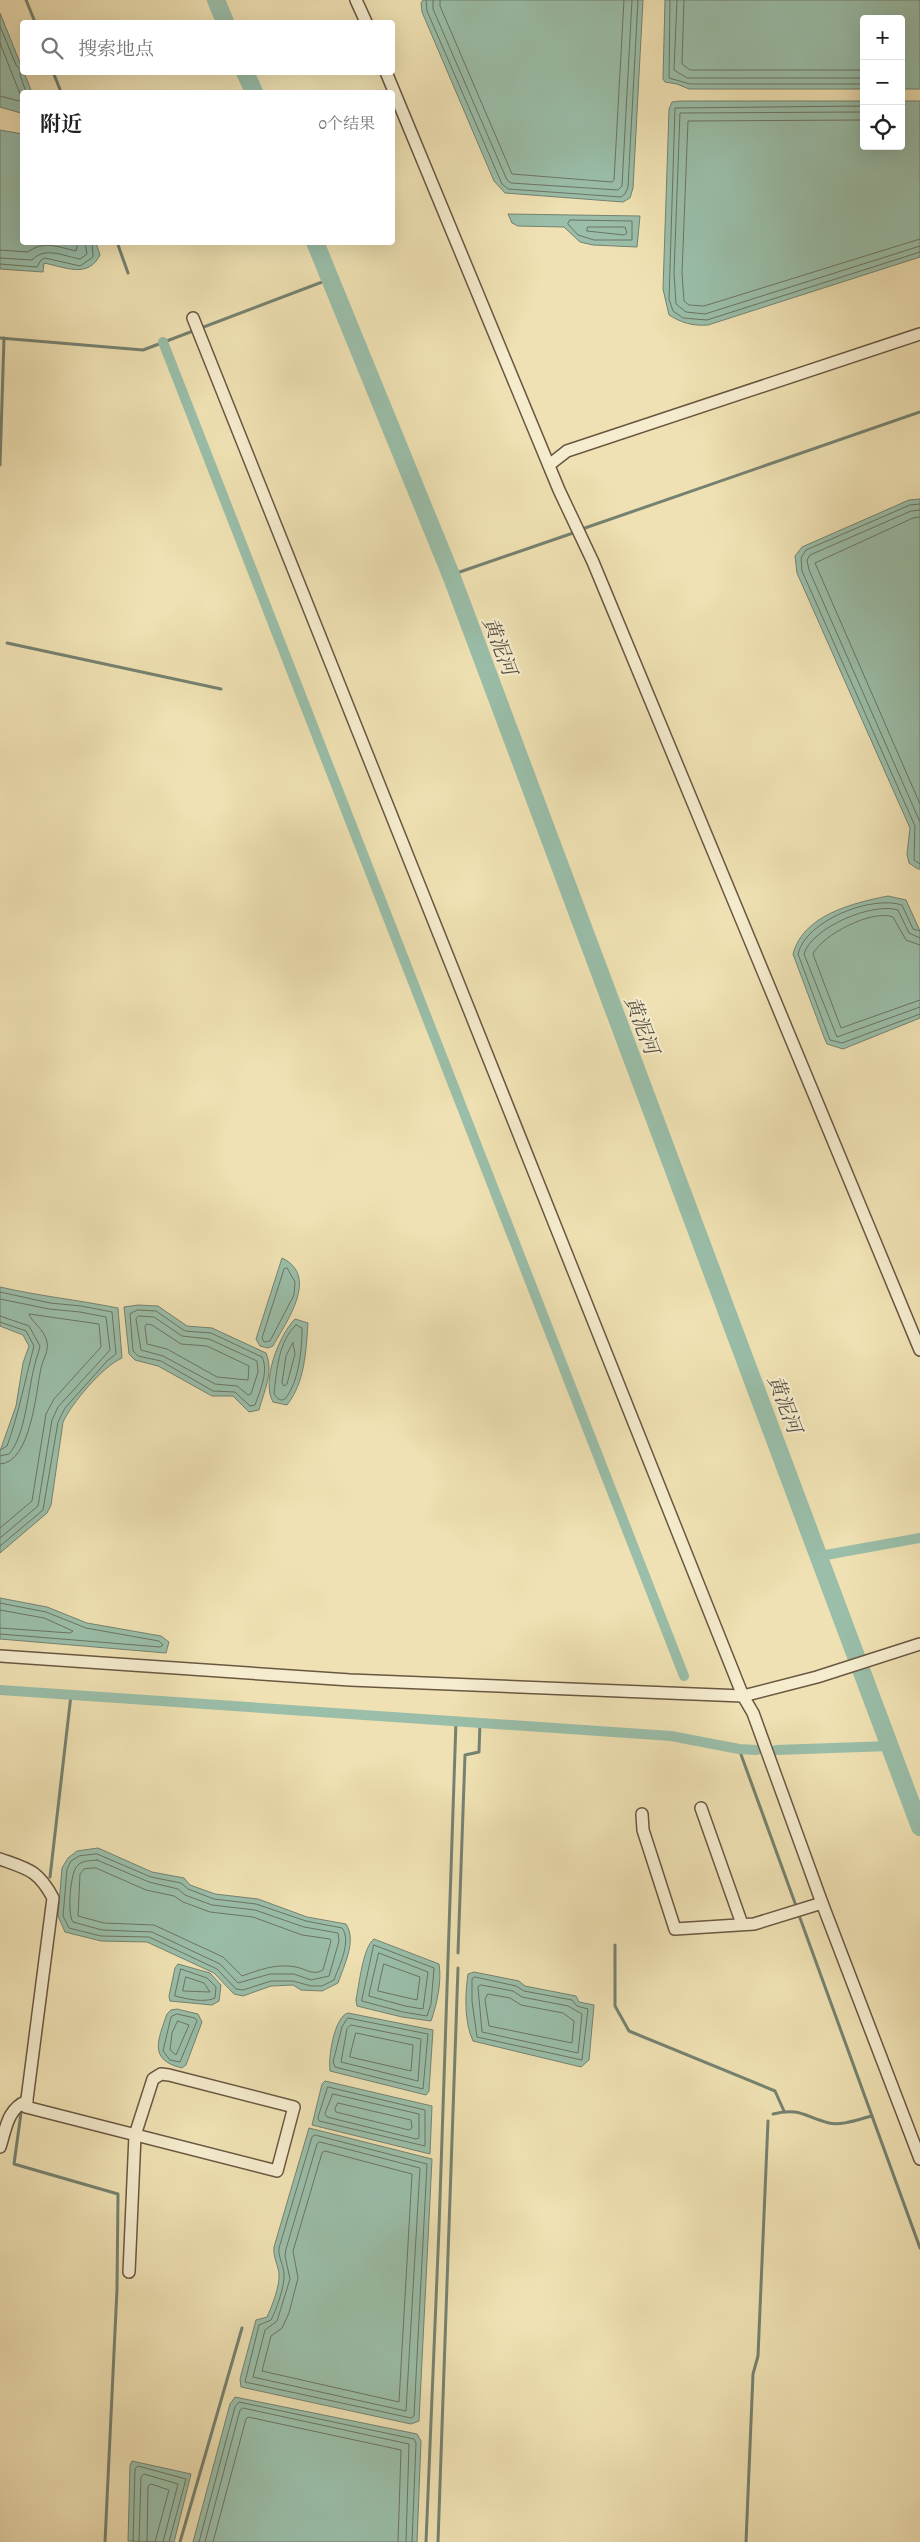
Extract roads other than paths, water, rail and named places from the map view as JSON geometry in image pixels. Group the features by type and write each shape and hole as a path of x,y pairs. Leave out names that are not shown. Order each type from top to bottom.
{"street":[{"path":"356,0 365,20"},
{"path":"387,75 393,90"},
{"path":"395,94 548,465 593,562 920,1350"},
{"path":"193,318 744,1696 753,1713 822,1903 920,2159"},
{"path":"548,465 568,451 920,334"},
{"path":"0,1656 350,1680 744,1696 817,1677 920,1644"},
{"path":"701,1808 742,1924"},
{"path":"642,1814 643,1830 675,1929 754,1924 822,1903"},
{"path":"0,1859 34,1871 46,1884 53,1898 26,2107 135,2135 276,2171 294,2107 162,2074 153,2079 135,2135 129,2272"},
{"path":"0,2147 11,2112 16,2106 27,2102"}],"water":[{"path":"423,0 643,0 633,188 630,198 623,202 505,193 494,181 422,12 421,3"},
{"path":"665,0 920,0 920,89 905,89 905,15 860,15 860,89 689,89 665,82 663,79"},
{"path":"0,13 20,63 20,75 25,75 31,90 20,90 20,112 0,107"},
{"path":"860,101 860,150 905,150 905,101 920,101 920,257 708,325 687,323 669,315 663,289 669,109 672,102"},
{"path":"0,130 20,134 20,245 97,245 100,255 89,267 83,269 68,269 44,263 43,272 0,269"},
{"path":"508,214 640,216 637,247 593,245 580,242 564,227 518,226 512,223"},
{"path":"920,499 920,869 918,869 909,863 907,854 910,828 797,573 795,556 802,547 909,500"},
{"path":"888,896 906,900 920,931 920,1018 843,1049 827,1044 793,954 807,929 818,920 845,907"},
{"path":"282,1258 293,1266 298,1276 297,1300 273,1346 268,1348 260,1346 256,1339"},
{"path":"0,1287 118,1308 122,1358 106,1369 88,1386 63,1422 51,1505 47,1513 0,1553 0,1451 16,1406 23,1363 29,1346 23,1335 0,1326"},
{"path":"138,1305 158,1306 187,1326 212,1328 266,1353 269,1374 259,1410 249,1412 233,1396 212,1396 158,1366 135,1360 129,1354 124,1307"},
{"path":"295,1319 308,1323 304,1366 298,1386 287,1405 273,1402 270,1393 270,1371 283,1336"},
{"path":"0,1598 47,1607 87,1623 161,1636 169,1642 166,1653 0,1639"},
{"path":"98,1848 152,1872 184,1878 190,1885 215,1894 258,1899 307,1917 346,1924 349,1931 350,1945 338,1983 322,1991 301,1990 293,1985 271,1986 243,1996 234,1994 214,1973 147,1942 101,1941 65,1932 58,1916 62,1868 68,1858 77,1851"},
{"path":"374,1939 439,1964 440,1978 431,2021 402,2017 357,2006 356,2000 364,1958 370,1943"},
{"path":"178,1964 210,1973 221,1985 219,2001 212,2005 170,2001 169,1996 175,1968"},
{"path":"474,1972 519,1981 525,1986 576,1996 579,2002 594,2005 589,2060 581,2067 473,2041 468,2025 466,1990 468,1974"},
{"path":"177,2009 198,2014 202,2022 186,2065 182,2068 164,2060 158,2048 167,2014 171,2010"},
{"path":"348,2013 433,2030 429,2091 426,2095 330,2071 333,2039 339,2022"},
{"path":"325,2081 432,2106 430,2154 312,2125 322,2084"},
{"path":"309,2128 432,2159 419,2421 411,2424 241,2387 240,2379 256,2320 267,2317 277,2290 279,2274 274,2247"},
{"path":"235,2397 417,2434 421,2441 417,2542 193,2542 230,2404"},
{"path":"132,2461 191,2474 174,2542 128,2541 130,2465"}],"waterway":[{"path":"26,0 34,20"},
{"name":"黄泥河","path":"216,0 224,20"},
{"path":"54,75 60,90"},
{"name":"黄泥河","path":"246,75 253,90"},
{"path":"118,245 128,273"},
{"name":"黄泥河","path":"316,245 451,575 920,1827"},
{"path":"0,338 143,350 330,279"},
{"path":"0,465 4,338"},
{"path":"163,342 684,1676"},
{"path":"582,529 920,412"},
{"path":"451,575 576,532"},
{"path":"7,643 221,689"},
{"path":"820,1556 920,1538"},
{"path":"0,1690 671,1736 739,1749 757,1750"},
{"path":"50,1877 71,1695"},
{"path":"426,2542 439,2228 456,1721"},
{"path":"458,1953 465,1755 479,1752 480,1723"},
{"path":"776,1750 890,1746"},
{"path":"739,1749 795,1903"},
{"path":"800,1918 920,2248"},
{"path":"615,1945 615,2006 629,2031 775,2091 784,2111"},
{"path":"438,2542 458,1968"},
{"path":"773,2114 796,2112 834,2124 872,2116"},
{"path":"21,2113 14,2164 118,2194 117,2289 105,2542"},
{"path":"746,2542 753,2374 758,2356 768,2121"},
{"path":"180,2542 242,2328"}]}
